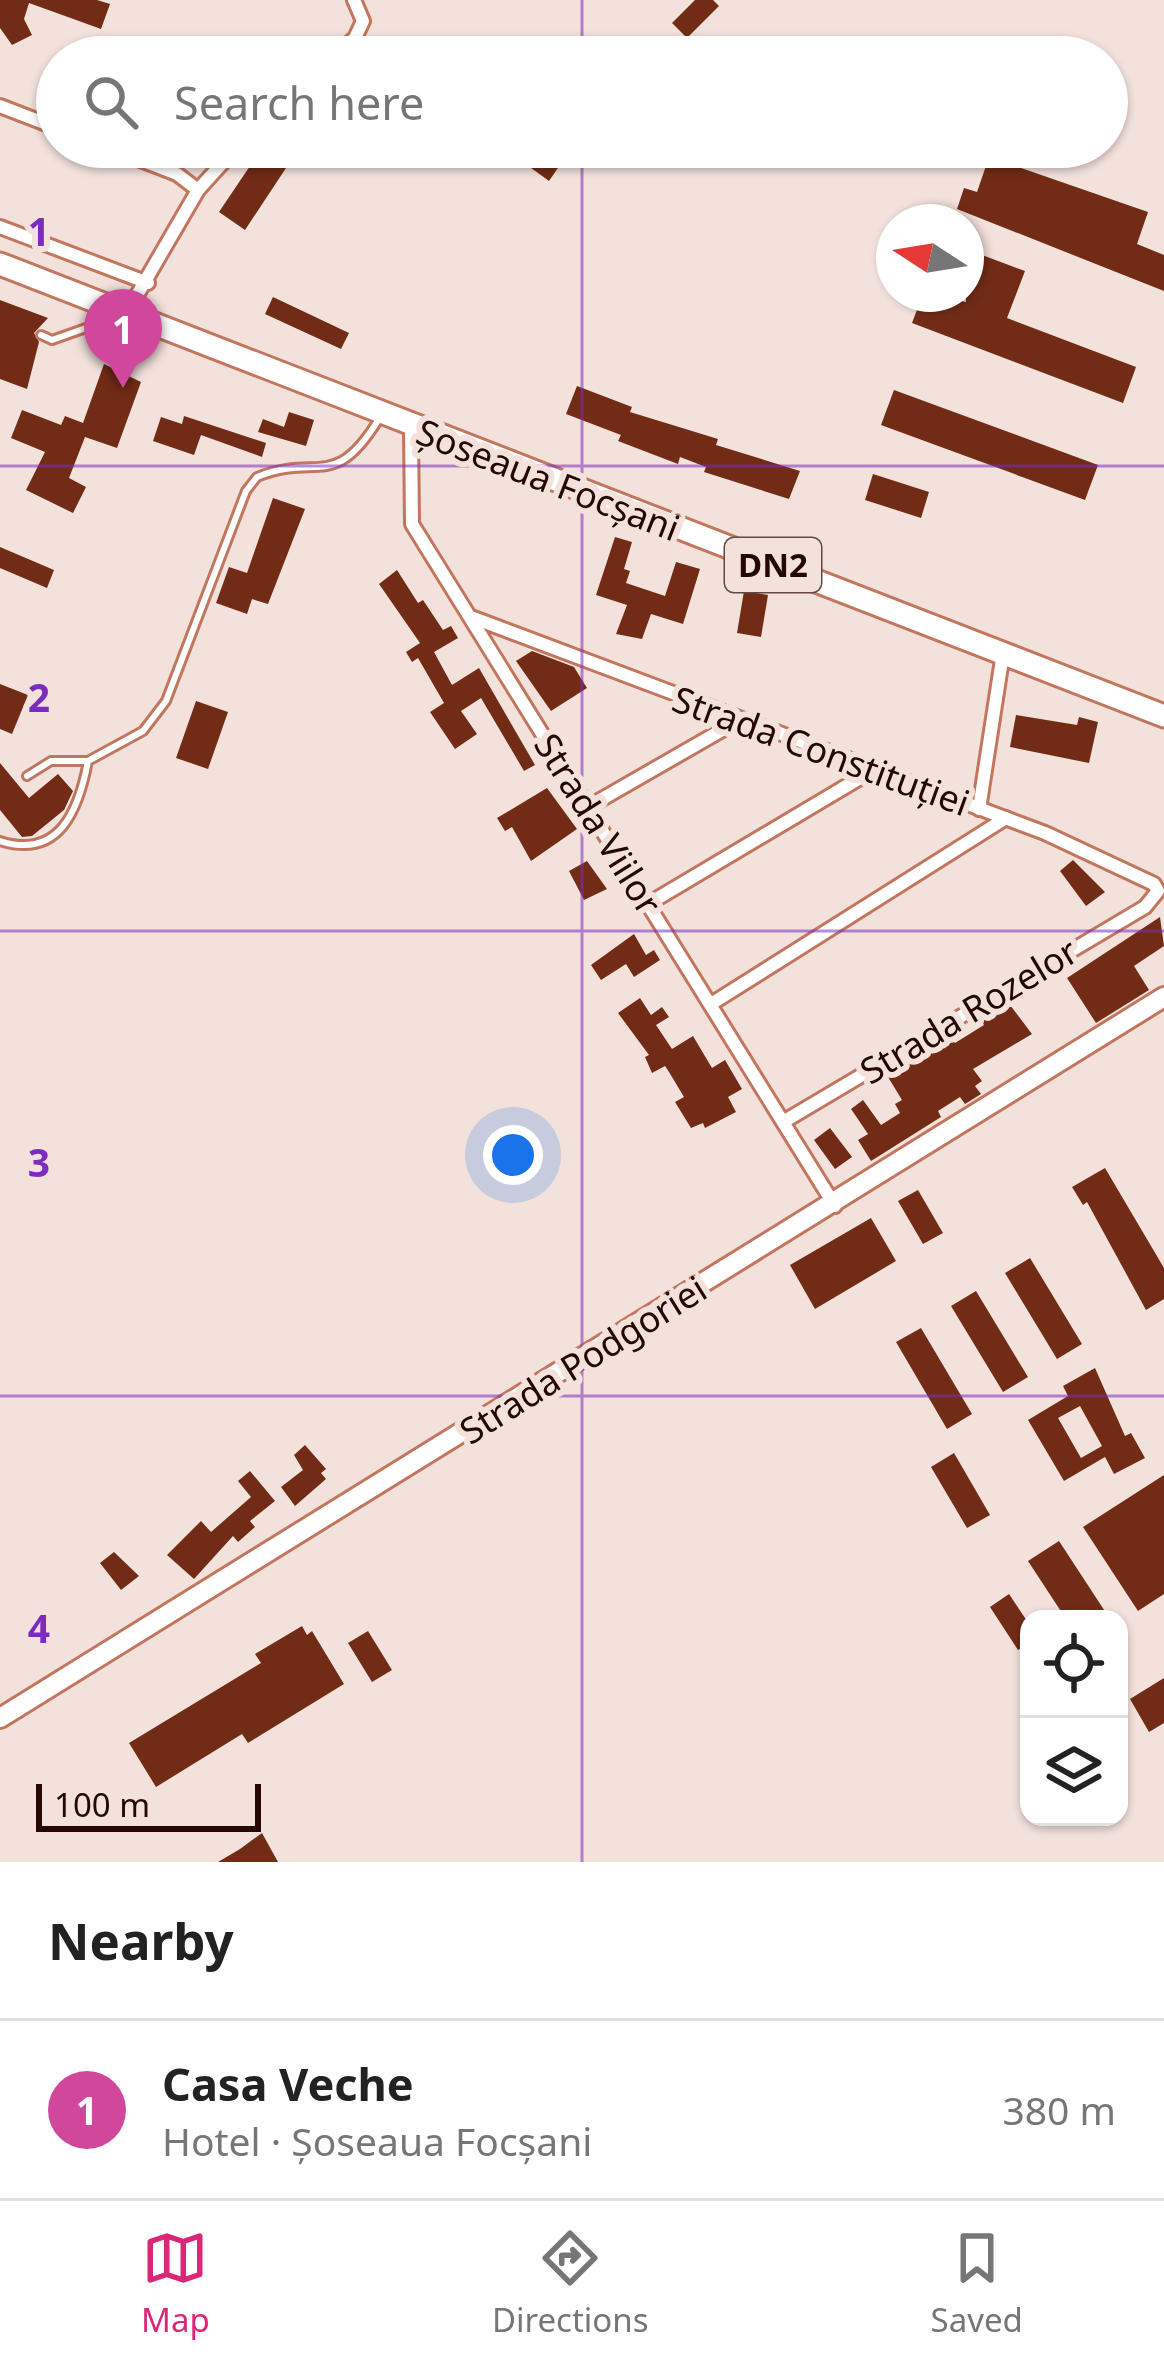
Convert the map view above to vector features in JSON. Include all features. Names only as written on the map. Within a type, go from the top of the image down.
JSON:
[{"type":"main road","name":"Șoseaua Focșani","points":[[0,264],[381,416],[1164,716]]},
{"type":"street","points":[[354,0],[363,21],[356,36]]},
{"type":"street","points":[[0,106],[36,120]]},
{"type":"street","points":[[161,168],[198,190]]},
{"type":"street","points":[[127,314],[198,190],[218,168]]},
{"type":"street","points":[[0,227],[148,283]]},
{"type":"street","name":"Strada Viilor","points":[[412,428],[410,518],[835,1206]]},
{"type":"street","name":"Strada Constituției","points":[[470,617],[736,722],[1006,818],[1145,878],[1157,891],[1154,899]]},
{"type":"street","points":[[979,809],[1003,653]]},
{"type":"street","points":[[588,807],[736,722]]},
{"type":"street","points":[[647,904],[870,772]]},
{"type":"street","points":[[711,1004],[1006,818]]},
{"type":"street","name":"Strada Rozelor","points":[[783,1122],[1154,899]]},
{"type":"street","name":"Strada Podgoriei","points":[[5,1710],[835,1206],[1164,997]]},
{"type":"lane","points":[[41,335],[52,340],[127,314]]},
{"type":"lane","points":[[27,776],[51,760],[88,760],[143,731],[166,701],[246,491],[257,477],[340,464],[355,455],[381,416]]},
{"type":"lane","points":[[0,841],[31,848],[71,817],[79,807],[88,760]]},
{"type":"building","points":[[0,0],[110,4],[101,29],[29,3],[24,19],[32,35],[12,45],[0,28]]},
{"type":"building","points":[[695,0],[713,0],[719,6],[689,36],[672,23]]},
{"type":"building","points":[[249,168],[286,168],[245,230],[219,212]]},
{"type":"building","points":[[531,168],[558,168],[549,181]]},
{"type":"building","points":[[985,168],[1021,168],[1148,212],[1137,244],[1164,255],[1164,291],[984,220],[984,204],[959,204],[964,188],[977,192]]},
{"type":"building","points":[[984,256],[1025,271],[1007,318],[1136,367],[1123,403],[912,323],[916,312],[984,312]]},
{"type":"building","points":[[273,297],[349,333],[341,349],[265,314]]},
{"type":"building","points":[[0,300],[48,318],[34,333],[39,342],[27,389],[0,379]]},
{"type":"building","points":[[104,364],[141,382],[117,448],[85,437],[69,478],[86,487],[73,513],[26,490],[45,452],[11,438],[22,410],[61,425],[65,416],[83,423]]},
{"type":"building","points":[[577,386],[632,407],[630,412],[718,439],[716,445],[800,471],[789,499],[704,472],[706,467],[680,457],[678,464],[566,414]]},
{"type":"building","points":[[894,390],[1098,465],[1085,500],[881,425]]},
{"type":"building","points":[[289,412],[314,420],[306,446],[258,432],[263,419],[284,427]]},
{"type":"building","points":[[184,416],[266,443],[262,457],[201,435],[194,455],[153,441],[161,417],[182,424]]},
{"type":"building","points":[[873,474],[929,492],[921,518],[865,500]]},
{"type":"building","points":[[273,498],[305,509],[268,604],[252,599],[247,614],[216,603],[229,567],[247,573]]},
{"type":"building","points":[[615,537],[632,542],[624,569],[630,571],[626,583],[665,596],[676,562],[700,569],[683,624],[651,614],[642,639],[616,634],[627,605],[596,595]]},
{"type":"building","points":[[0,547],[54,570],[47,588],[0,568]]},
{"type":"building","points":[[397,570],[418,603],[423,600],[443,630],[451,626],[458,638],[434,652],[452,685],[479,668],[535,765],[524,771],[481,698],[461,711],[477,734],[455,749],[430,712],[444,703],[418,658],[412,662],[406,652],[420,643],[379,584]]},
{"type":"building","points":[[744,591],[768,595],[761,637],[737,633]]},
{"type":"building","points":[[532,651],[574,667],[587,688],[551,711],[516,661]]},
{"type":"building","points":[[0,684],[28,695],[12,734],[0,729]]},
{"type":"building","points":[[196,701],[228,712],[208,769],[176,758]]},
{"type":"building","points":[[1016,715],[1077,725],[1079,717],[1098,722],[1089,763],[1010,747]]},
{"type":"building","points":[[0,763],[29,798],[58,774],[73,791],[64,810],[32,836],[22,837],[0,810]]},
{"type":"building","points":[[547,788],[577,829],[531,861],[512,827],[505,831],[497,818]]},
{"type":"building","points":[[1073,860],[1105,892],[1086,906],[1060,871]]},
{"type":"building","points":[[587,861],[607,889],[584,900],[569,871]]},
{"type":"building","points":[[1160,917],[1164,946],[1134,966],[1149,990],[1096,1023],[1067,978]]},
{"type":"building","points":[[634,934],[646,955],[654,950],[660,960],[634,977],[626,964],[601,980],[591,965]]},
{"type":"building","points":[[640,998],[651,1015],[662,1007],[669,1017],[656,1025],[672,1049],[693,1036],[712,1068],[725,1060],[742,1089],[728,1097],[736,1112],[705,1128],[703,1123],[691,1128],[675,1102],[684,1097],[669,1072],[665,1066],[652,1073],[645,1057],[649,1055],[618,1013]]},
{"type":"building","points":[[1007,1001],[1032,1034],[973,1069],[982,1081],[975,1086],[981,1094],[965,1104],[960,1097],[938,1111],[941,1117],[871,1161],[858,1140],[868,1134],[851,1109],[863,1100],[881,1125],[900,1113],[895,1104],[902,1100],[888,1077],[950,1036],[955,1043],[984,1025],[979,1018]]},
{"type":"building","points":[[830,1128],[852,1157],[835,1169],[814,1140]]},
{"type":"building","points":[[1105,1168],[1164,1268],[1164,1299],[1146,1310],[1087,1202],[1083,1205],[1072,1187]]},
{"type":"building","points":[[918,1190],[943,1233],[923,1244],[898,1201]]},
{"type":"building","points":[[871,1218],[896,1261],[815,1309],[790,1265]]},
{"type":"building","points":[[1030,1258],[1082,1344],[1057,1359],[1005,1273]]},
{"type":"building","points":[[976,1291],[1028,1377],[1003,1392],[951,1306]]},
{"type":"building","points":[[921,1328],[972,1414],[947,1429],[896,1342]]},
{"type":"building","points":[[1095,1368],[1125,1436],[1131,1433],[1145,1458],[1114,1474],[1105,1457],[1064,1481],[1028,1420],[1068,1396],[1063,1386]],"holes":[[[1080,1406],[1102,1446],[1081,1458],[1058,1418]]]},
{"type":"building","points":[[305,1445],[326,1469],[321,1473],[326,1479],[295,1506],[281,1487],[303,1470],[294,1455]]},
{"type":"building","points":[[954,1453],[990,1515],[967,1528],[931,1467]]},
{"type":"building","points":[[250,1471],[275,1501],[250,1521],[255,1527],[238,1542],[233,1536],[194,1579],[167,1555],[201,1521],[211,1532],[251,1497],[238,1481]]},
{"type":"building","points":[[1164,1475],[1164,1594],[1138,1611],[1083,1527]]},
{"type":"building","points":[[1059,1541],[1104,1610],[1060,1610],[1028,1561]]},
{"type":"building","points":[[114,1552],[139,1576],[121,1590],[100,1563]]},
{"type":"building","points":[[1009,1594],[1020,1610],[1020,1649],[1018,1650],[990,1607]]},
{"type":"building","points":[[302,1626],[307,1635],[312,1631],[344,1684],[248,1743],[242,1734],[156,1787],[129,1743],[261,1663],[255,1654]]},
{"type":"building","points":[[368,1631],[392,1670],[372,1682],[348,1643]]},
{"type":"building","points":[[1164,1678],[1164,1723],[1149,1732],[1130,1699]]},
{"type":"building","points":[[262,1833],[278,1862],[218,1862],[240,1849]]},
{"type":"place","name":"Casa Veche","points":[[123,388]]}]
